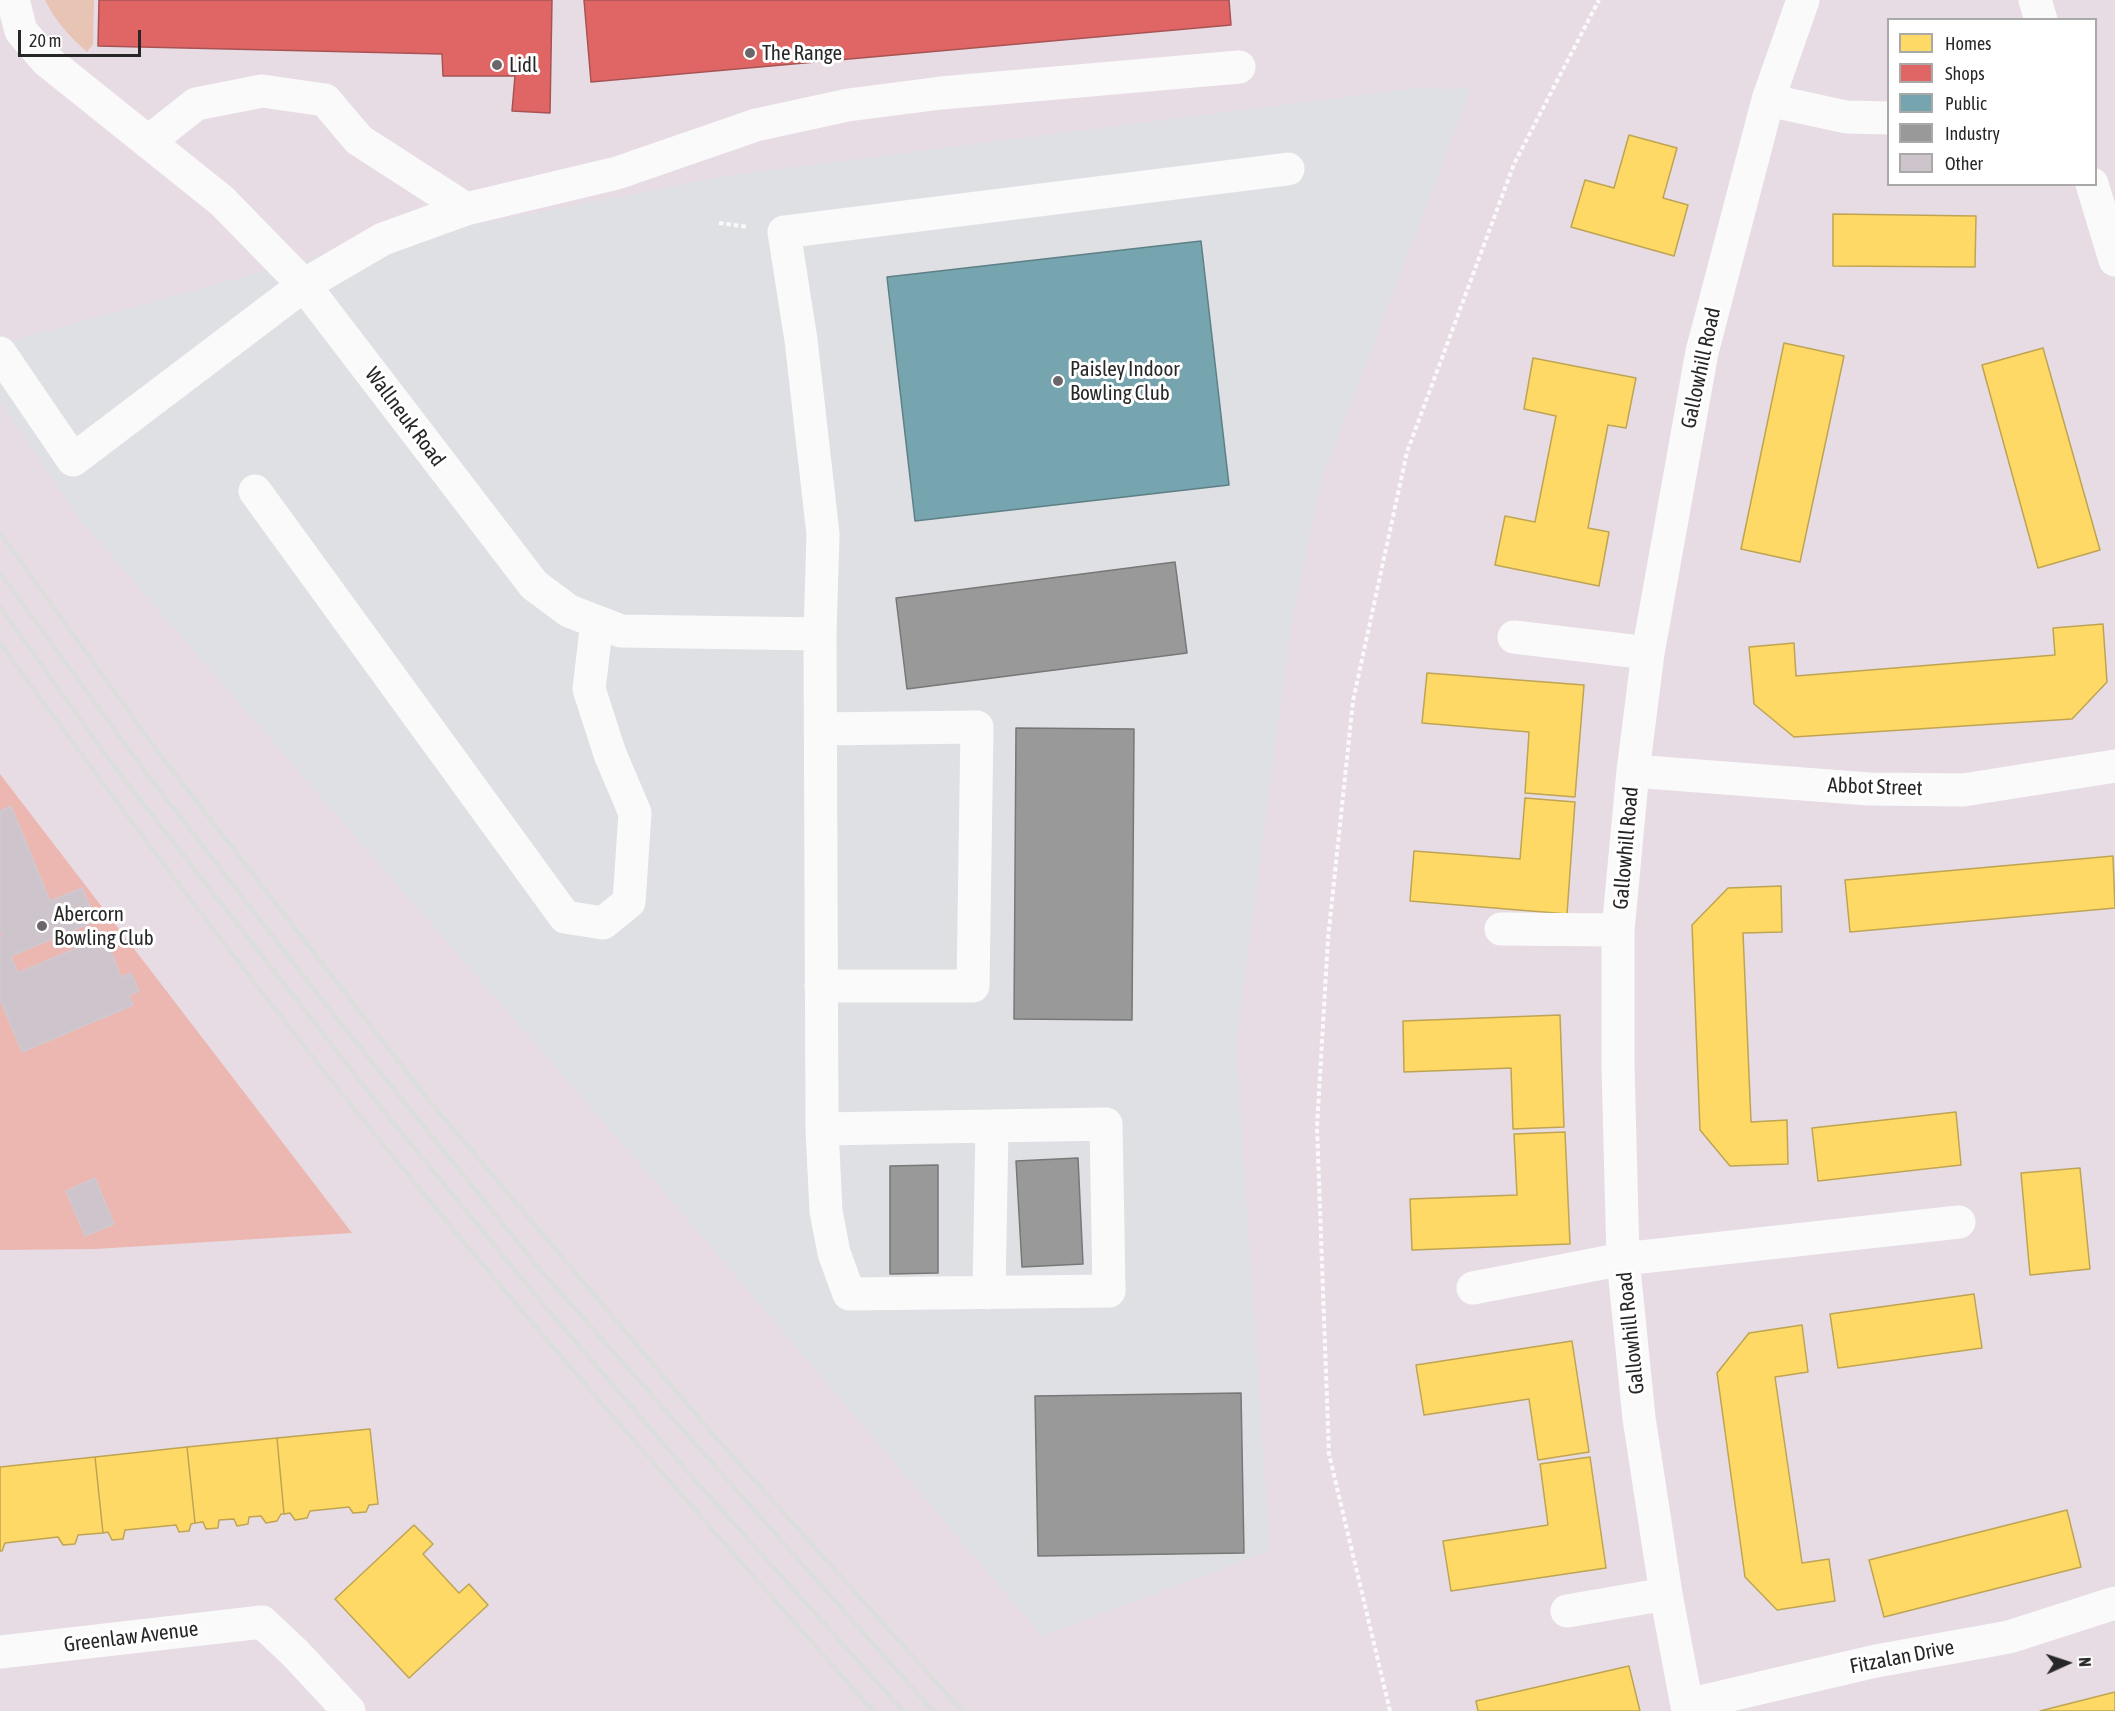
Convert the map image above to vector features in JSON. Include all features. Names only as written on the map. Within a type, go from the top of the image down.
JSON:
[{"type":"street","name":"Wallneuk Road","points":[[13,0],[21,31],[46,60]]},
{"type":"street","name":"Gallowhill Road","points":[[1687,1708],[1666,1594],[1639,1418],[1623,1259],[1618,1065],[1618,930],[1648,653],[1702,352],[1768,100],[1803,0]]},
{"type":"street","points":[[2035,0],[2040,18]]},
{"type":"street","name":"Wallneuk Road","points":[[0,26],[222,201],[304,285],[534,585],[569,611],[621,632],[820,634]]},
{"type":"street","points":[[0,353],[73,460],[304,285],[383,239],[466,209],[617,173],[756,125],[848,105],[941,93],[1239,67]]},
{"type":"street","points":[[148,142],[196,104],[262,91],[325,100],[359,140],[466,209]]},
{"type":"street","points":[[1768,100],[1846,117],[1887,118]]},
{"type":"street","points":[[822,1129],[1106,1124],[1110,1291],[849,1294],[834,1253],[826,1211],[822,1129],[820,634],[823,534],[801,340],[784,232],[1288,169]]},
{"type":"street","points":[[2093,186],[2115,260]]},
{"type":"street","points":[[255,491],[566,917],[603,923],[629,902],[635,813],[610,754],[589,689],[597,622]]},
{"type":"street","points":[[1514,636],[1648,653]]},
{"type":"street","points":[[821,729],[977,727],[973,986],[821,986]]},
{"type":"street","name":"Abbot Street","points":[[1634,771],[1869,789],[1963,790],[2115,766]]},
{"type":"street","points":[[1501,929],[1618,930]]},
{"type":"street","points":[[989,1293],[992,1126]]},
{"type":"street","points":[[1473,1288],[1623,1259],[1959,1222]]},
{"type":"street","points":[[1567,1611],[1666,1594]]},
{"type":"street","name":"Fitzalan Drive","points":[[1687,1708],[1876,1661],[2009,1637],[2115,1603]]},
{"type":"street","name":"Greenlaw Avenue","points":[[0,1652],[262,1622],[295,1653],[349,1711]]},
{"type":"path","points":[[1390,1711],[1329,1454],[1319,1185],[1317,1126],[1328,939],[1353,701],[1407,452],[1514,164],[1599,0]]},
{"type":"shaded area","points":[[45,0],[94,0],[93,44],[87,52],[63,28]]},
{"type":"shaded area","points":[[1416,88],[1471,89],[1322,479],[1291,626],[1236,1044],[1270,1551],[1042,1636],[659,1186],[82,522],[0,402],[0,344],[329,253],[731,175]]},
{"type":"shaded area","points":[[0,774],[352,1233],[95,1249],[0,1250]]},
{"type":"building: Homes","points":[[1629,135],[1677,148],[1663,198],[1688,205],[1674,256],[1571,227],[1585,180],[1614,188]]},
{"type":"building: Homes","points":[[1833,214],[1976,216],[1975,267],[1833,266]]},
{"type":"building: Homes","points":[[1784,343],[1844,356],[1800,562],[1741,549]]},
{"type":"building: Homes","points":[[2043,348],[2100,550],[2038,568],[1982,365]]},
{"type":"building: Homes","points":[[1533,358],[1636,378],[1626,428],[1608,425],[1588,528],[1609,532],[1599,586],[1495,565],[1505,516],[1535,522],[1556,416],[1524,409]]},
{"type":"building: Homes","points":[[2103,624],[2107,682],[2072,719],[1794,737],[1754,704],[1749,647],[1794,643],[1796,676],[2055,655],[2053,628]]},
{"type":"building: Homes","points":[[1427,673],[1584,685],[1575,797],[1525,793],[1529,732],[1422,723]]},
{"type":"building: Homes","points":[[1525,798],[1575,802],[1567,914],[1410,901],[1414,851],[1520,859]]},
{"type":"building: Homes","points":[[2113,856],[2115,908],[1850,932],[1845,880]]},
{"type":"building: Homes","points":[[1781,886],[1782,932],[1743,933],[1751,1122],[1787,1120],[1788,1164],[1730,1166],[1700,1130],[1692,925],[1728,888]]},
{"type":"building: Homes","points":[[1560,1015],[1564,1127],[1513,1129],[1511,1068],[1404,1072],[1403,1021]]},
{"type":"building: Homes","points":[[1956,1112],[1961,1165],[1818,1181],[1812,1128]]},
{"type":"building: Homes","points":[[1565,1132],[1570,1244],[1412,1250],[1410,1199],[1517,1195],[1514,1134]]},
{"type":"building: Homes","points":[[2080,1168],[2090,1269],[2030,1275],[2021,1173]]},
{"type":"building: Homes","points":[[1974,1294],[1982,1348],[1838,1368],[1830,1314]]},
{"type":"building: Homes","points":[[1802,1325],[1808,1372],[1775,1377],[1802,1563],[1829,1559],[1835,1601],[1777,1610],[1745,1577],[1717,1373],[1749,1333]]},
{"type":"building: Homes","points":[[1572,1341],[1589,1452],[1538,1460],[1529,1399],[1424,1415],[1416,1365]]},
{"type":"building: Homes","points":[[370,1429],[378,1504],[369,1505],[366,1512],[353,1513],[349,1507],[310,1511],[307,1518],[295,1520],[290,1513],[284,1514],[277,1438]]},
{"type":"building: Homes","points":[[277,1438],[284,1514],[281,1514],[277,1521],[266,1523],[261,1516],[249,1517],[248,1524],[237,1526],[234,1519],[219,1520],[218,1528],[206,1529],[203,1522],[195,1523],[187,1447]]},
{"type":"building: Homes","points":[[187,1447],[195,1523],[191,1524],[189,1531],[179,1532],[176,1525],[125,1530],[123,1539],[112,1540],[108,1532],[103,1533],[95,1457]]},
{"type":"building: Homes","points":[[95,1457],[103,1533],[78,1535],[75,1544],[63,1545],[58,1537],[5,1543],[0,1551],[0,1467]]},
{"type":"building: Homes","points":[[1590,1457],[1606,1568],[1451,1591],[1443,1541],[1548,1525],[1540,1464]]},
{"type":"building: Homes","points":[[2067,1510],[2081,1567],[1884,1617],[1869,1560]]},
{"type":"building: Homes","points":[[414,1525],[433,1544],[423,1554],[459,1593],[469,1584],[488,1605],[409,1678],[335,1599]]},
{"type":"building: Homes","points":[[1629,1666],[1640,1711],[1478,1711],[1476,1701]]},
{"type":"building: Homes","points":[[2115,1692],[2115,1711],[2040,1711]]},
{"type":"building: Shops","name":"Lidl","points":[[99,0],[552,0],[550,113],[512,111],[515,76],[443,76],[442,54],[98,46]]},
{"type":"building: Shops","name":"The Range","points":[[584,0],[1229,0],[1231,25],[591,82]]},
{"type":"building: Public","name":"Paisley Indoor Bowling Club","points":[[1201,241],[1229,485],[915,521],[887,277]]},
{"type":"building: Industry","points":[[1175,562],[1187,653],[907,689],[896,598]]},
{"type":"building: Industry","points":[[1016,728],[1134,729],[1132,1020],[1014,1019]]},
{"type":"building: Industry","points":[[1078,1158],[1083,1264],[1022,1267],[1016,1161]]},
{"type":"building: Industry","points":[[938,1165],[938,1273],[890,1274],[890,1166]]},
{"type":"building: Industry","points":[[1241,1393],[1244,1553],[1038,1556],[1035,1396]]},
{"type":"building: Other","name":"Abercorn Bowling Club","points":[[11,806],[50,901],[82,888],[96,921],[11,956],[18,973],[105,936],[121,977],[131,973],[139,991],[129,995],[133,1005],[22,1052],[0,999],[0,938],[3,937],[0,930],[0,811]]},
{"type":"building: Other","points":[[95,1178],[114,1224],[85,1236],[66,1191]]},
{"type":"railway","points":[[0,533],[155,748],[426,1097],[710,1431],[962,1711]]},
{"type":"railway","points":[[0,573],[147,774],[333,1014],[537,1266],[933,1711]]},
{"type":"railway","points":[[0,607],[113,765],[378,1104],[537,1297],[692,1477],[903,1711]]},
{"type":"railway","points":[[0,643],[202,915],[360,1116],[583,1382],[873,1711]]},
{"type":"place","name":"The Range","points":[[750,53]]},
{"type":"place","name":"Lidl","points":[[497,65]]},
{"type":"place","name":"Paisley Indoor Bowling Club","points":[[1058,381]]},
{"type":"place","name":"Abercorn Bowling Club","points":[[42,926]]}]
